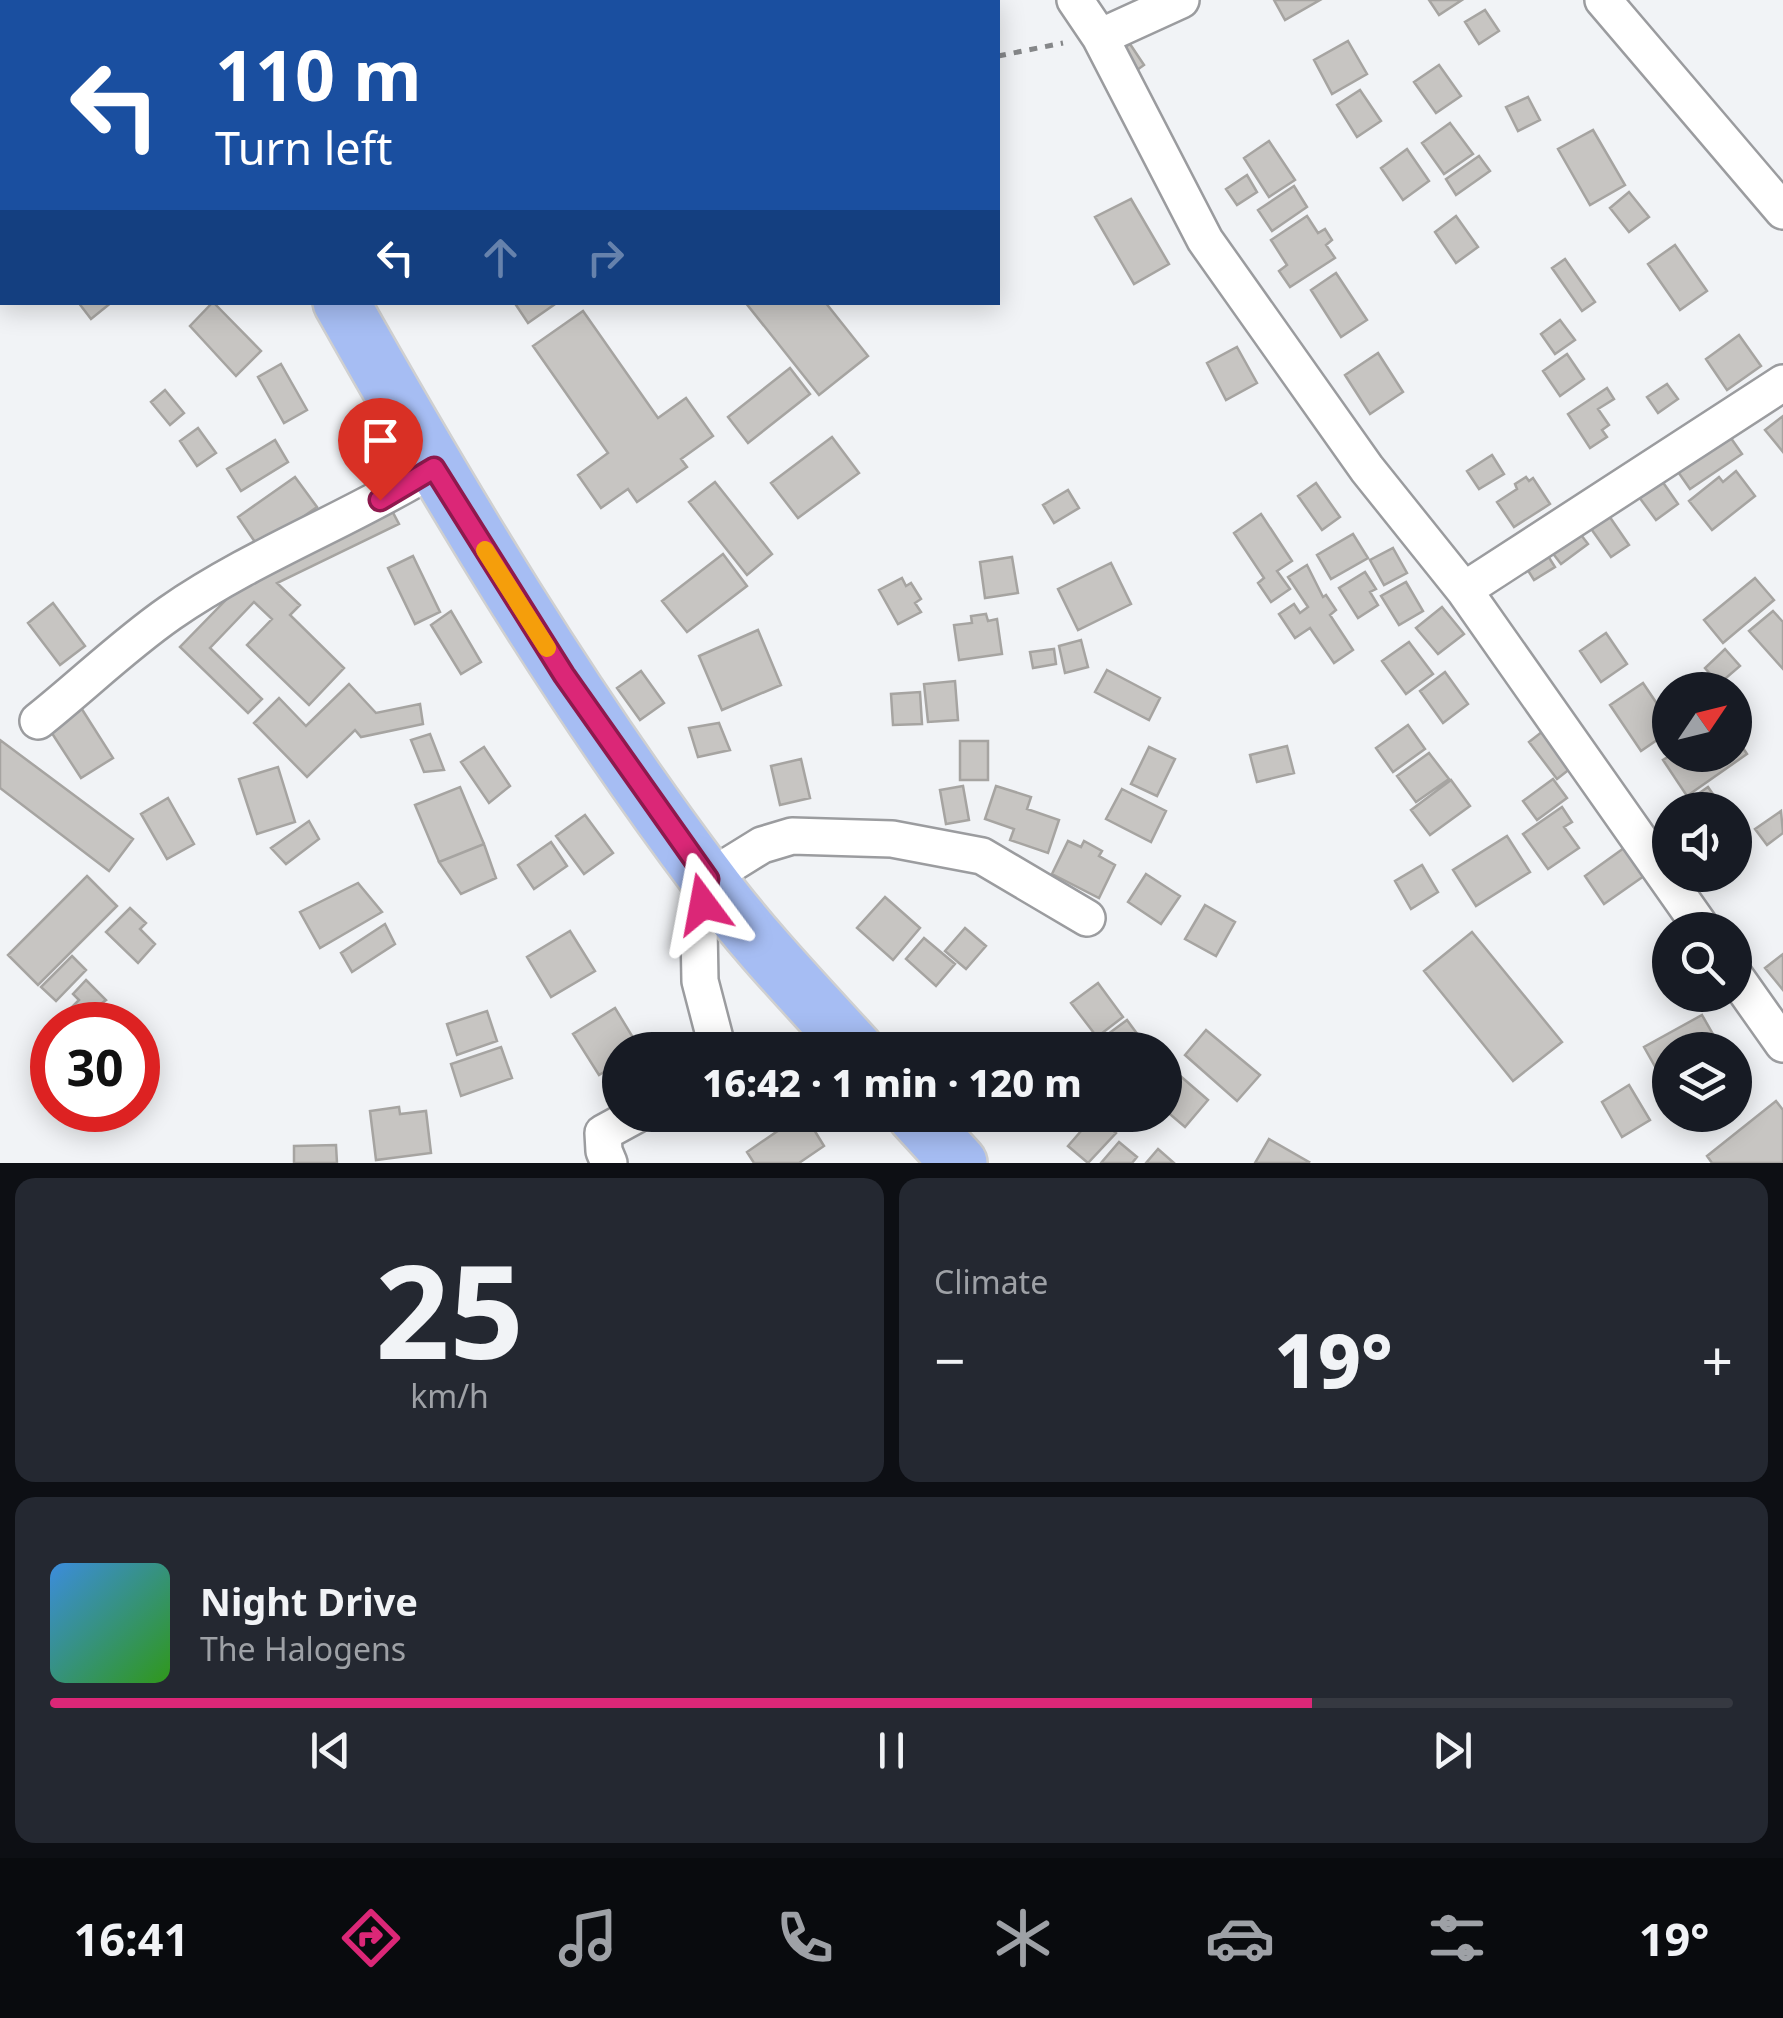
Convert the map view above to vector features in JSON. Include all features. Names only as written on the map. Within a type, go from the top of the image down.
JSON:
[{"type":"highway","points":[[343,305],[434,468],[564,675],[708,879],[840,1032]]},
{"type":"highway","points":[[930,1132],[958,1163]]},
{"type":"street","points":[[1076,0],[1100,36],[1205,240],[1368,469],[1464,590],[1690,912]]},
{"type":"street","points":[[1100,36],[1181,0]]},
{"type":"street","points":[[1604,0],[1783,211]]},
{"type":"street","points":[[1464,590],[1783,383]]},
{"type":"street","points":[[38,721],[171,612],[434,468]]},
{"type":"street","points":[[713,1032],[700,981],[699,928],[708,879],[762,845],[792,836],[892,839],[982,856],[1088,918]]},
{"type":"street","points":[[1752,1000],[1783,1044]]},
{"type":"street","points":[[604,1132],[609,1163]]},
{"type":"path","points":[[1000,56],[1100,36]]},
{"type":"building","points":[[1274,0],[1320,0],[1285,20]]},
{"type":"building","points":[[1429,0],[1462,0],[1439,15]]},
{"type":"building","points":[[1485,10],[1499,31],[1479,44],[1465,22]]},
{"type":"building","points":[[1348,41],[1367,74],[1332,94],[1314,60]]},
{"type":"building","points":[[1130,44],[1144,65],[1130,75],[1116,53]]},
{"type":"building","points":[[1439,65],[1461,96],[1436,113],[1414,82]]},
{"type":"building","points":[[1360,90],[1381,121],[1357,137],[1337,105]]},
{"type":"building","points":[[1528,97],[1540,120],[1518,131],[1506,107]]},
{"type":"building","points":[[1450,123],[1473,154],[1444,174],[1422,143]]},
{"type":"building","points":[[1593,130],[1625,185],[1590,205],[1558,149]]},
{"type":"building","points":[[1269,141],[1295,180],[1269,197],[1244,158]]},
{"type":"building","points":[[1407,149],[1429,181],[1403,200],[1381,168]]},
{"type":"building","points":[[1479,156],[1490,171],[1456,195],[1446,179]]},
{"type":"building","points":[[1247,175],[1257,192],[1237,205],[1226,189]]},
{"type":"building","points":[[1294,186],[1307,207],[1272,231],[1258,210]]},
{"type":"building","points":[[1629,192],[1649,217],[1629,232],[1610,208]]},
{"type":"building","points":[[1131,199],[1169,264],[1134,284],[1095,217]]},
{"type":"building","points":[[1307,216],[1318,233],[1325,229],[1332,240],[1326,245],[1335,258],[1290,287],[1279,271],[1287,265],[1271,240]]},
{"type":"building","points":[[1456,216],[1478,247],[1456,263],[1435,232]]},
{"type":"building","points":[[1675,245],[1707,291],[1680,310],[1648,264]]},
{"type":"building","points":[[1565,259],[1595,302],[1582,311],[1552,268]]},
{"type":"building","points":[[1336,273],[1367,320],[1341,337],[1311,290]]},
{"type":"building","points":[[80,305],[108,305],[91,319]]},
{"type":"building","points":[[210,305],[216,305],[261,351],[236,376],[190,326]]},
{"type":"building","points":[[516,305],[554,305],[528,323]]},
{"type":"building","points":[[747,305],[827,305],[868,356],[819,395]]},
{"type":"building","points":[[583,311],[658,418],[686,398],[713,436],[681,459],[687,467],[637,502],[628,489],[601,508],[578,475],[608,453],[533,346]]},
{"type":"building","points":[[1560,320],[1575,340],[1555,354],[1541,334]]},
{"type":"building","points":[[1739,335],[1761,366],[1727,390],[1706,359]]},
{"type":"building","points":[[1237,347],[1257,383],[1226,400],[1207,363]]},
{"type":"building","points":[[1378,353],[1403,392],[1370,414],[1345,375]]},
{"type":"building","points":[[1567,354],[1584,379],[1560,396],[1543,371]]},
{"type":"building","points":[[281,364],[307,410],[284,423],[258,377]]},
{"type":"building","points":[[790,368],[810,394],[748,443],[728,417]]},
{"type":"building","points":[[1667,384],[1678,399],[1658,413],[1647,397]]},
{"type":"building","points":[[1607,388],[1614,399],[1598,409],[1609,425],[1602,430],[1607,437],[1590,448],[1568,414]]},
{"type":"building","points":[[165,390],[184,413],[170,425],[151,402]]},
{"type":"building","points":[[1783,416],[1783,452],[1765,430]]},
{"type":"building","points":[[198,428],[216,453],[197,466],[180,441]]},
{"type":"building","points":[[1726,431],[1742,454],[1690,489],[1674,466]]},
{"type":"building","points":[[832,437],[859,473],[798,518],[771,483]]},
{"type":"building","points":[[275,440],[288,462],[241,491],[227,469]]},
{"type":"building","points":[[1492,455],[1504,474],[1479,489],[1467,471]]},
{"type":"building","points":[[1736,471],[1755,496],[1712,530],[1689,501],[1719,477],[1723,482]]},
{"type":"building","points":[[295,477],[317,507],[259,548],[238,517]]},
{"type":"building","points":[[1526,477],[1529,481],[1533,478],[1550,504],[1514,527],[1497,502],[1517,489],[1515,484]]},
{"type":"building","points":[[1662,481],[1678,504],[1656,520],[1639,497]]},
{"type":"building","points":[[715,482],[772,554],[747,575],[689,502]]},
{"type":"building","points":[[1316,483],[1340,517],[1322,530],[1298,496]]},
{"type":"building","points":[[1068,490],[1079,508],[1054,523],[1043,505]]},
{"type":"building","points":[[389,505],[399,524],[277,583],[300,605],[290,615],[344,668],[309,705],[247,645],[272,619],[254,602],[210,648],[262,699],[248,713],[180,647],[257,568]]},
{"type":"building","points":[[1605,510],[1629,545],[1611,557],[1587,523]]},
{"type":"building","points":[[1261,514],[1292,561],[1277,571],[1290,589],[1271,602],[1258,583],[1264,578],[1234,533]]},
{"type":"building","points":[[1575,527],[1588,544],[1561,564],[1548,547]]},
{"type":"building","points":[[1353,534],[1368,558],[1331,579],[1317,555]]},
{"type":"building","points":[[1393,548],[1407,573],[1384,585],[1370,560]]},
{"type":"building","points":[[1543,548],[1555,567],[1534,580],[1522,561]]},
{"type":"building","points":[[723,554],[747,586],[687,632],[662,601]]},
{"type":"building","points":[[413,556],[440,612],[415,624],[388,568]]},
{"type":"building","points":[[1012,557],[1018,593],[985,598],[980,562]]},
{"type":"building","points":[[1111,563],[1131,604],[1078,630],[1058,589]]},
{"type":"building","points":[[1307,565],[1323,597],[1326,595],[1336,610],[1330,615],[1353,650],[1334,663],[1310,628],[1295,638],[1279,614],[1294,604],[1300,613],[1308,607],[1288,577]]},
{"type":"building","points":[[1365,572],[1376,589],[1370,592],[1378,605],[1358,618],[1339,588]]},
{"type":"building","points":[[902,578],[906,586],[911,583],[921,599],[915,603],[921,612],[898,624],[879,590]]},
{"type":"building","points":[[1755,578],[1774,600],[1723,643],[1704,620]]},
{"type":"building","points":[[1406,582],[1423,611],[1399,625],[1381,596]]},
{"type":"building","points":[[53,603],[85,646],[60,665],[28,623]]},
{"type":"building","points":[[1442,607],[1464,634],[1438,654],[1416,628]]},
{"type":"building","points":[[451,611],[481,662],[461,674],[431,625]]},
{"type":"building","points":[[1773,611],[1783,622],[1783,669],[1749,631]]},
{"type":"building","points":[[986,614],[988,621],[997,619],[1002,654],[959,660],[954,625],[972,623],[971,616]]},
{"type":"building","points":[[758,630],[781,685],[722,710],[699,656]]},
{"type":"building","points":[[1606,633],[1627,664],[1601,682],[1580,651]]},
{"type":"building","points":[[1081,640],[1088,667],[1065,673],[1059,646]]},
{"type":"building","points":[[1409,642],[1433,674],[1406,694],[1382,661]]},
{"type":"building","points":[[1054,649],[1056,664],[1033,668],[1030,652]]},
{"type":"building","points":[[1725,649],[1740,666],[1733,672],[1708,672],[1705,668]]},
{"type":"building","points":[[1107,670],[1160,698],[1149,720],[1095,692]]},
{"type":"building","points":[[641,671],[664,703],[640,720],[617,688]]},
{"type":"building","points":[[1445,672],[1468,704],[1443,723],[1420,691]]},
{"type":"building","points":[[955,681],[958,720],[928,722],[924,684]]},
{"type":"building","points":[[1643,683],[1652,696],[1652,743],[1641,751],[1610,705]]},
{"type":"building","points":[[349,684],[376,713],[420,704],[423,724],[361,737],[355,730],[307,777],[254,723],[279,698],[306,726]]},
{"type":"building","points":[[920,692],[922,724],[893,725],[891,694]]},
{"type":"building","points":[[78,703],[113,758],[81,778],[46,724]]},
{"type":"building","points":[[719,723],[730,750],[698,757],[689,728]]},
{"type":"building","points":[[1408,725],[1425,749],[1393,772],[1376,748]]},
{"type":"building","points":[[1543,731],[1571,768],[1557,779],[1529,742]]},
{"type":"building","points":[[430,734],[444,770],[424,772],[411,740]]},
{"type":"building","points":[[0,740],[133,839],[109,871],[0,788]]},
{"type":"building","points":[[960,741],[988,741],[988,780],[960,780]]},
{"type":"building","points":[[1287,746],[1294,773],[1257,782],[1250,755]]},
{"type":"building","points":[[484,747],[510,786],[489,803],[461,762]]},
{"type":"building","points":[[1149,747],[1175,759],[1157,796],[1131,784]]},
{"type":"building","points":[[1429,753],[1449,779],[1416,802],[1397,776]]},
{"type":"building","points":[[801,759],[810,798],[780,805],[771,766]]},
{"type":"building","points":[[278,767],[295,822],[257,834],[239,779]]},
{"type":"building","points":[[1671,772],[1721,772],[1693,792],[1684,792]]},
{"type":"building","points":[[1553,779],[1567,798],[1537,820],[1523,801]]},
{"type":"building","points":[[1451,780],[1470,806],[1430,835],[1411,810]]},
{"type":"building","points":[[963,786],[969,820],[946,824],[940,790]]},
{"type":"building","points":[[996,786],[1031,797],[1027,809],[1059,820],[1048,853],[1010,840],[1014,829],[985,819]]},
{"type":"building","points":[[460,787],[484,844],[439,862],[415,805]]},
{"type":"building","points":[[1122,789],[1166,811],[1151,842],[1106,819]]},
{"type":"building","points":[[168,798],[194,844],[167,859],[141,814]]},
{"type":"building","points":[[1562,807],[1572,822],[1564,827],[1579,848],[1548,869],[1523,834]]},
{"type":"building","points":[[1781,811],[1783,833],[1767,845],[1755,829]]},
{"type":"building","points":[[585,815],[613,853],[584,874],[556,836]]},
{"type":"building","points":[[309,821],[319,839],[286,864],[271,848]]},
{"type":"building","points":[[1507,836],[1530,872],[1476,906],[1453,870]]},
{"type":"building","points":[[1068,841],[1081,847],[1084,841],[1102,851],[1099,856],[1115,865],[1099,898],[1052,874]]},
{"type":"building","points":[[551,842],[567,866],[534,889],[518,865]]},
{"type":"building","points":[[484,844],[496,878],[461,894],[439,862]]},
{"type":"building","points":[[1624,848],[1644,876],[1604,904],[1585,876]]},
{"type":"building","points":[[1422,865],[1438,892],[1411,909],[1395,881]]},
{"type":"building","points":[[1146,874],[1180,896],[1161,924],[1128,902]]},
{"type":"building","points":[[87,876],[117,906],[38,985],[8,955]]},
{"type":"building","points":[[358,883],[382,912],[320,948],[300,912]]},
{"type":"building","points":[[885,897],[920,928],[893,960],[857,928]]},
{"type":"building","points":[[1205,905],[1235,922],[1216,956],[1185,939]]},
{"type":"building","points":[[130,908],[146,923],[140,929],[155,944],[138,963],[106,932]]},
{"type":"building","points":[[385,924],[395,944],[352,972],[341,953]]},
{"type":"building","points":[[965,928],[986,946],[966,969],[945,951]]},
{"type":"building","points":[[570,931],[595,971],[551,997],[527,957]]},
{"type":"building","points":[[1472,932],[1562,1042],[1513,1081],[1424,971]]},
{"type":"building","points":[[924,938],[955,964],[936,986],[906,959]]},
{"type":"building","points":[[1783,954],[1783,990],[1765,968]]},
{"type":"building","points":[[72,956],[86,970],[56,1001],[41,987]]},
{"type":"building","points":[[86,980],[106,1000],[77,1002],[73,994]]},
{"type":"building","points":[[1098,983],[1123,1017],[1104,1032],[1093,1032],[1071,1003]]},
{"type":"building","points":[[615,1008],[630,1032],[602,1032],[599,1075],[573,1034]]},
{"type":"building","points":[[487,1011],[497,1041],[457,1055],[447,1024]]},
{"type":"building","points":[[1702,1015],[1712,1032],[1671,1032]]},
{"type":"building","points":[[1127,1020],[1136,1032],[1111,1032]]},
{"type":"building","points":[[1206,1030],[1260,1075],[1237,1101],[1185,1055]]},
{"type":"building","points":[[1652,1043],[1652,1061],[1644,1047]]},
{"type":"building","points":[[501,1047],[512,1078],[461,1096],[451,1064]]},
{"type":"building","points":[[1182,1077],[1208,1100],[1185,1127],[1182,1124]]},
{"type":"building","points":[[1629,1085],[1650,1120],[1622,1137],[1602,1102]]},
{"type":"building","points":[[1776,1101],[1783,1110],[1783,1163],[1712,1163],[1707,1156],[1737,1132],[1752,1132],[1752,1120]]},
{"type":"building","points":[[399,1107],[400,1114],[426,1111],[431,1153],[376,1160],[370,1111]]},
{"type":"building","points":[[776,1132],[815,1132],[824,1146],[799,1163],[754,1163],[747,1152]]},
{"type":"building","points":[[1080,1132],[1116,1133],[1088,1163],[1068,1146]]},
{"type":"building","points":[[1269,1139],[1309,1162],[1255,1163]]},
{"type":"building","points":[[1119,1142],[1137,1157],[1132,1163],[1101,1163]]},
{"type":"building","points":[[336,1145],[337,1163],[294,1163],[294,1146]]},
{"type":"building","points":[[1158,1149],[1174,1163],[1146,1163]]},
{"type":"slow traffic","points":[[485,550],[547,648]]},
{"type":"route","points":[[380,500],[434,468],[564,675],[708,879],[703,904]]}]
